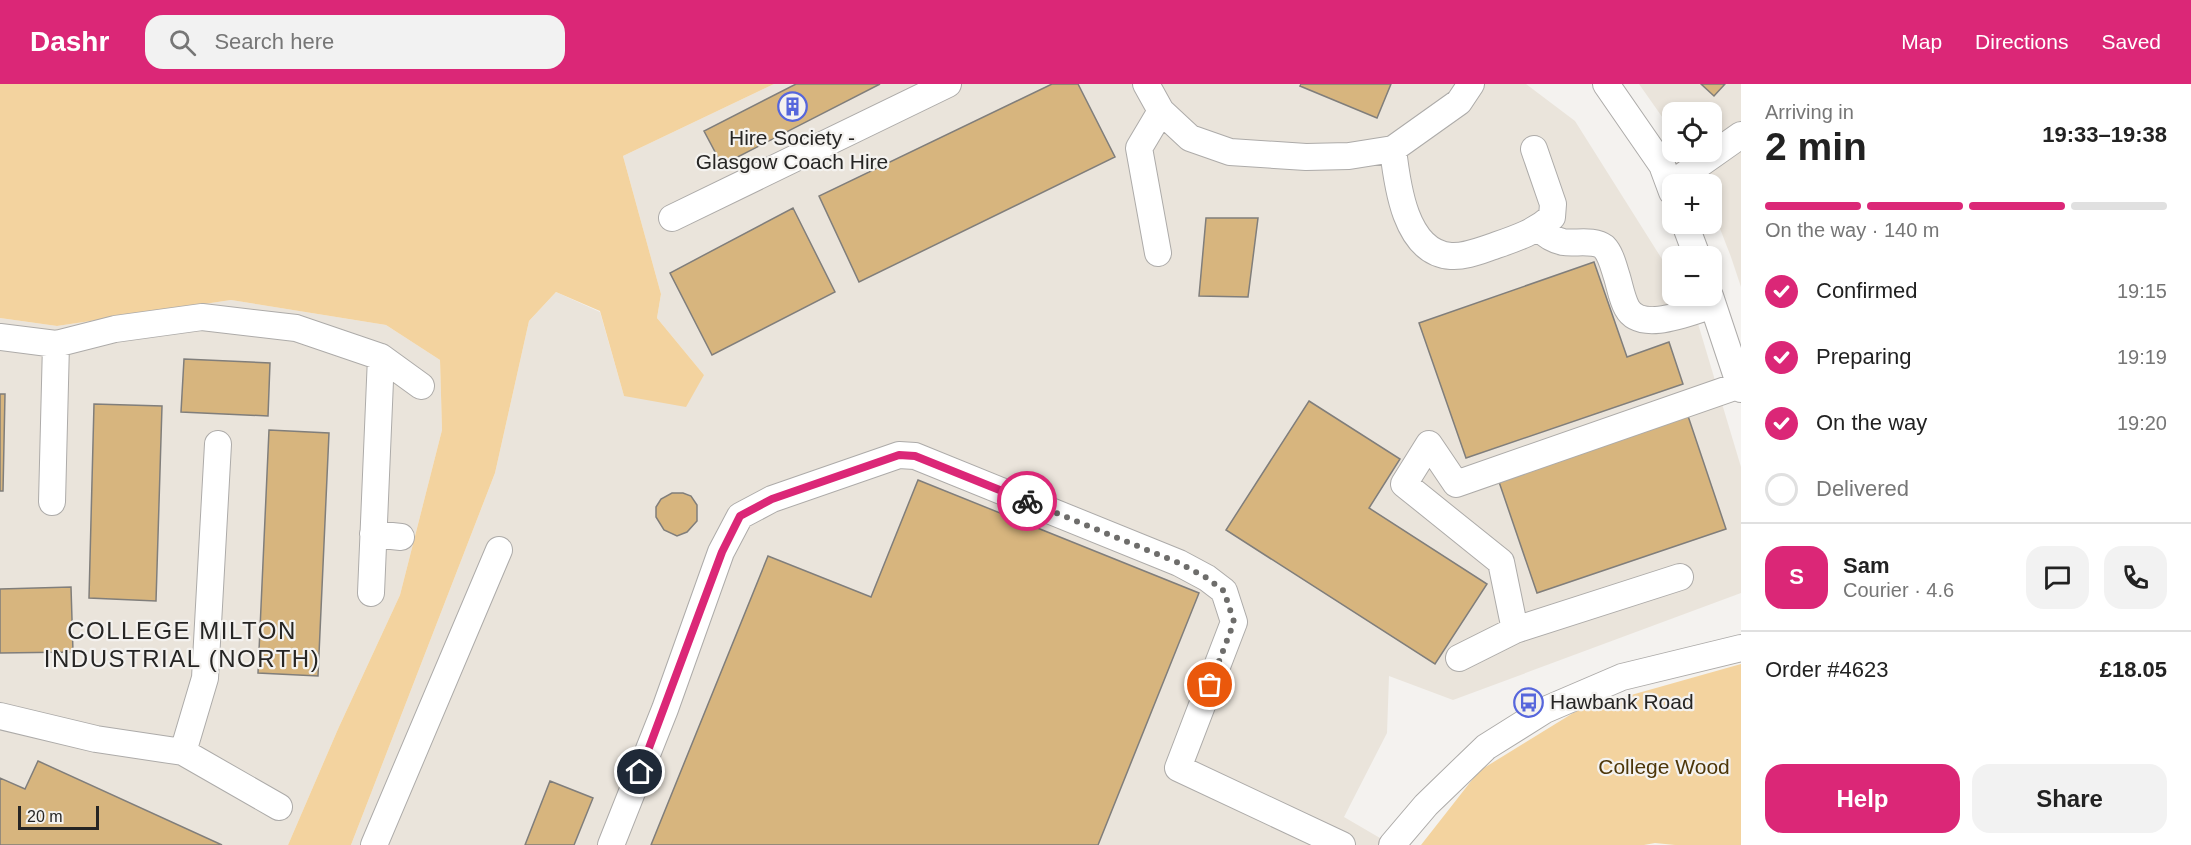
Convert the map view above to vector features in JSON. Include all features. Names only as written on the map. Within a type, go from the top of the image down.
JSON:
[{"type":"street","points":[[672,218],[948,84]]},
{"type":"street","points":[[1146,84],[1161,111],[1190,138],[1230,152],[1306,157],[1338,156],[1393,148],[1459,102],[1471,84]]},
{"type":"street","points":[[1606,84],[1662,165],[1666,174]]},
{"type":"street","points":[[1158,253],[1139,148],[1161,111]]},
{"type":"street","points":[[1689,174],[1741,135]]},
{"type":"street","points":[[1393,148],[1397,185],[1407,217],[1421,242],[1435,253],[1452,257],[1472,253],[1539,229],[1552,217],[1553,204],[1534,149]]},
{"type":"street","points":[[1539,229],[1550,238],[1564,242],[1594,243],[1605,248],[1612,262],[1627,309],[1635,317],[1648,321],[1663,320],[1697,306]]},
{"type":"street","points":[[1515,630],[1502,562],[1404,484],[1429,444],[1456,484],[1740,387],[1714,306]]},
{"type":"street","points":[[0,338],[56,344],[115,329],[202,317],[296,328],[381,357],[421,386]]},
{"type":"street","points":[[52,502],[56,344]]},
{"type":"street","points":[[371,593],[381,357]]},
{"type":"street","points":[[183,752],[205,678],[218,444]]},
{"type":"street","points":[[611,845],[665,709],[722,552],[740,516],[772,499],[899,455],[915,456],[1179,563],[1207,578],[1224,591],[1234,622],[1178,768],[1342,845]]},
{"type":"street","points":[[373,534],[401,537]]},
{"type":"street","points":[[374,845],[499,550]]},
{"type":"street","points":[[1459,658],[1515,630],[1680,577]]},
{"type":"street","points":[[1392,845],[1426,805],[1486,747],[1545,710],[1622,677],[1741,648]]},
{"type":"street","points":[[0,716],[96,739],[183,752],[279,807]]},
{"type":"shaded area","points":[[774,84],[1526,84],[1575,121],[1662,259],[1662,306],[1693,307],[1741,467],[1741,593],[1453,700],[1389,676],[1387,733],[1344,817],[1392,845],[351,845],[495,473],[529,321],[556,292],[600,312],[624,396],[704,375],[657,318],[661,294],[623,156]]},
{"type":"shaded area","points":[[1639,84],[1741,84],[1741,287],[1722,234],[1722,174],[1697,174],[1692,162],[1722,162],[1722,102],[1662,102],[1662,117]]},
{"type":"shaded area","points":[[231,300],[386,325],[440,360],[442,430],[400,595],[288,845],[0,845],[0,318],[57,326]]},
{"type":"green space","points":[[0,84],[774,84],[623,156],[661,294],[657,318],[704,375],[686,407],[624,396],[600,311],[556,292],[529,321],[495,473],[351,845],[288,845],[400,595],[442,430],[440,360],[386,325],[231,300],[57,326],[0,318]]},
{"type":"green space","name":"College Wood","points":[[1741,664],[1741,845],[1655,843],[1644,845],[1421,845],[1479,771],[1578,710]]},
{"type":"building","name":"Hire Society - Glasgow Coach Hire","points":[[796,84],[880,84],[722,165],[704,131]]},
{"type":"building","points":[[1052,84],[1078,84],[1115,157],[859,282],[819,196]]},
{"type":"building","points":[[1301,84],[1391,84],[1377,118],[1300,86]]},
{"type":"building","points":[[1701,84],[1725,84],[1714,96]]},
{"type":"building","points":[[793,208],[835,292],[712,355],[670,273]]},
{"type":"building","points":[[1206,218],[1258,218],[1248,297],[1199,296]]},
{"type":"building","points":[[1594,262],[1627,357],[1669,342],[1683,384],[1466,458],[1419,323]]},
{"type":"building","points":[[184,359],[270,363],[268,416],[181,412]]},
{"type":"building","points":[[0,394],[5,394],[3,491],[0,491]]},
{"type":"building","points":[[1309,401],[1400,459],[1369,508],[1487,584],[1435,664],[1226,530]]},
{"type":"building","points":[[94,404],[162,406],[156,601],[89,598]]},
{"type":"building","points":[[1687,413],[1726,529],[1537,593],[1497,476]]},
{"type":"building","points":[[269,430],[329,433],[318,676],[258,673]]},
{"type":"building","points":[[918,480],[1199,593],[1098,845],[651,845],[768,556],[871,597]]},
{"type":"building","points":[[672,493],[691,496],[697,505],[697,521],[687,532],[677,536],[664,530],[656,517],[656,507],[661,499]]},
{"type":"building","points":[[71,587],[73,652],[0,653],[0,589]]},
{"type":"building","points":[[38,761],[222,845],[0,845],[0,778],[25,789]]},
{"type":"building","points":[[550,781],[593,798],[574,845],[525,845]]},
{"type":"way so far","points":[[1027,501],[1179,563],[1207,578],[1224,591],[1234,622],[1210,685]]},
{"type":"place","name":"Hire Society - Glasgow Coach Hire","points":[[792,107]]},
{"type":"place","name":"Hawbank Road","points":[[1529,702]]},
{"type":"district","name":"COLLEGE MILTON INDUSTRIAL (NORTH)","points":[[182,645]]},
{"type":"route","points":[[640,772],[722,552],[740,516],[772,499],[899,455],[915,456],[1027,501]]}]
